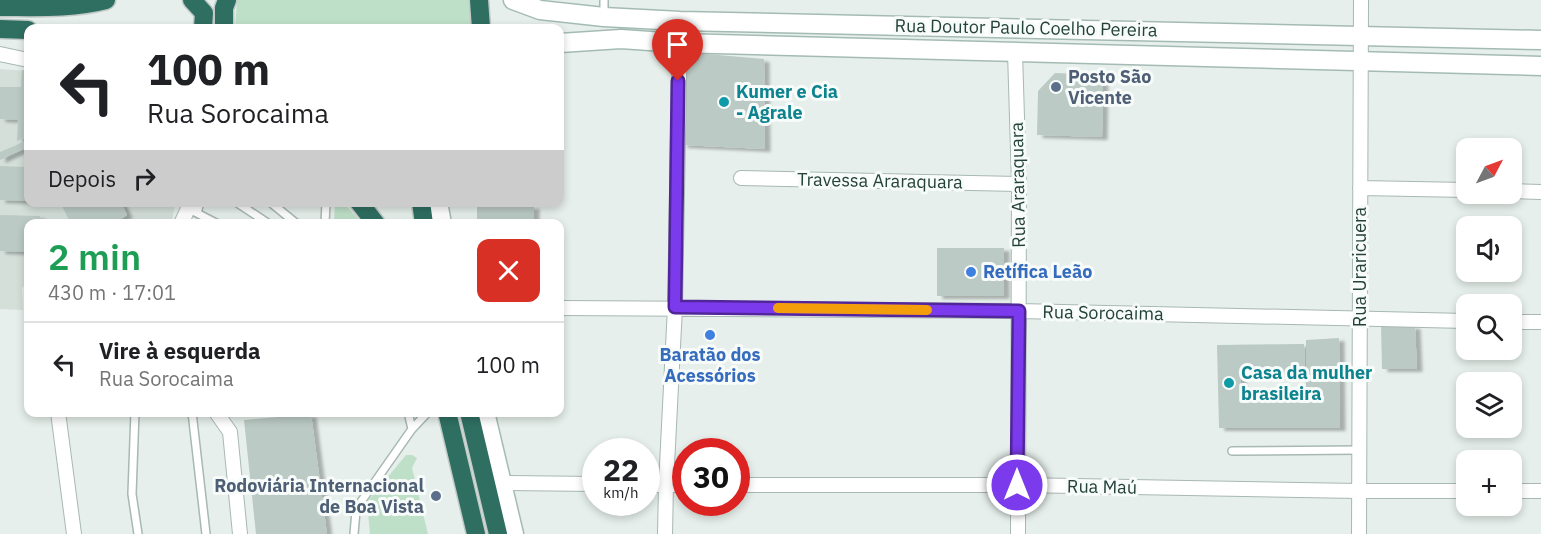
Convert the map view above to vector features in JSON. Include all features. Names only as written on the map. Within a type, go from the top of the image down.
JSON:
[{"type":"highway","points":[[192,0],[204,13],[205,24]]},
{"type":"highway","points":[[224,24],[224,9],[227,0]]},
{"type":"highway","points":[[479,0],[481,24]]},
{"type":"highway","points":[[0,7],[46,8],[99,1]]},
{"type":"highway","points":[[0,29],[24,30]]},
{"type":"highway","points":[[363,207],[373,219]]},
{"type":"highway","points":[[448,417],[476,534]]},
{"type":"highway","points":[[470,417],[498,534]]},
{"type":"main road","name":"Rua Doutor Paulo Coelho Pereira","points":[[513,0],[540,10],[604,8],[680,21],[1541,40]]},
{"type":"main road","name":"Rua Doutor Paulo Coelho Pereira","points":[[564,43],[621,39],[678,43],[1541,66]]},
{"type":"main road","points":[[486,417],[514,534]]},
{"type":"street","name":"Rua Uraricuera","points":[[1359,534],[1361,0]]},
{"type":"street","points":[[665,534],[675,307],[680,21]]},
{"type":"street","name":"Rua Araraquara","points":[[1015,52],[1019,184],[1018,534]]},
{"type":"street","points":[[0,54],[24,59]]},
{"type":"street","name":"Travessa Araraquara","points":[[741,178],[1019,184]]},
{"type":"street","points":[[1360,188],[1456,190]]},
{"type":"street","points":[[1522,191],[1541,192]]},
{"type":"street","name":"Rua Sorocaima","points":[[564,308],[1019,311],[1456,321]]},
{"type":"street","points":[[1522,322],[1541,322]]},
{"type":"street","points":[[59,417],[74,534]]},
{"type":"street","points":[[220,417],[230,432],[240,534]]},
{"type":"street","points":[[502,483],[582,484]]},
{"type":"street","points":[[660,485],[672,485]]},
{"type":"street","name":"Rua Maú","points":[[750,485],[1017,485],[1456,491]]},
{"type":"street","points":[[1522,491],[1541,491]]},
{"type":"lane","points":[[193,207],[211,219]]},
{"type":"lane","points":[[244,207],[262,219]]},
{"type":"lane","points":[[276,207],[291,219]]},
{"type":"lane","points":[[135,417],[132,494],[138,534]]},
{"type":"lane","points":[[193,417],[206,534]]},
{"type":"lane","points":[[409,417],[412,429]]},
{"type":"lane","points":[[354,534],[358,506],[412,429],[423,417]]},
{"type":"lane","points":[[1232,451],[1360,450]]},
{"type":"shaded area","points":[[0,69],[24,71],[24,207],[175,207],[172,219],[24,219],[23,310],[0,309]]},
{"type":"green space","points":[[237,0],[470,0],[473,24],[235,24]]},
{"type":"green space","points":[[335,207],[348,207],[358,219],[334,219]]},
{"type":"green space","points":[[406,455],[417,458],[412,468],[428,534],[370,534],[367,502]]},
{"type":"building","name":"Kumer e Cia - Agrale","points":[[683,52],[764,59],[765,149],[682,145]]},
{"type":"building","points":[[22,70],[24,70],[24,138],[17,141],[18,120],[0,119],[0,87],[21,87]]},
{"type":"building","points":[[1055,73],[1103,75],[1102,137],[1037,135],[1038,91]]},
{"type":"building","points":[[24,142],[24,149],[0,160],[0,152]]},
{"type":"building","points":[[0,166],[24,167],[24,201],[0,200]]},
{"type":"building","points":[[62,207],[123,207],[127,215],[121,219],[68,219]]},
{"type":"building","points":[[477,207],[534,207],[534,219],[477,219]]},
{"type":"building","points":[[0,215],[40,216],[40,219],[24,219],[24,252],[0,251]]},
{"type":"building","name":"Retífica Leão","points":[[937,248],[1004,248],[1004,296],[937,296]]},
{"type":"building","points":[[1381,325],[1415,326],[1417,369],[1382,369]]},
{"type":"building","name":"Casa da mulher brasileira","points":[[1339,338],[1340,428],[1219,428],[1217,345],[1304,344],[1305,374],[1241,375],[1241,394],[1305,392],[1306,401],[1306,340]]},
{"type":"building","points":[[311,417],[327,534],[256,534],[244,420]]},
{"type":"slow traffic","points":[[778,308],[927,310]]},
{"type":"place","name":"Posto São Vicente","points":[[1056,87]]},
{"type":"place","name":"Kumer e Cia - Agrale","points":[[724,102]]},
{"type":"place","name":"Retífica Leão","points":[[971,272]]},
{"type":"place","name":"Baratão dos Acessórios","points":[[710,335]]},
{"type":"place","name":"Casa da mulher brasileira","points":[[1229,383]]},
{"type":"place","name":"Rodoviária Internacional de Boa Vista","points":[[436,496]]},
{"type":"route","points":[[678,81],[675,307],[1019,311],[1017,485]]}]
